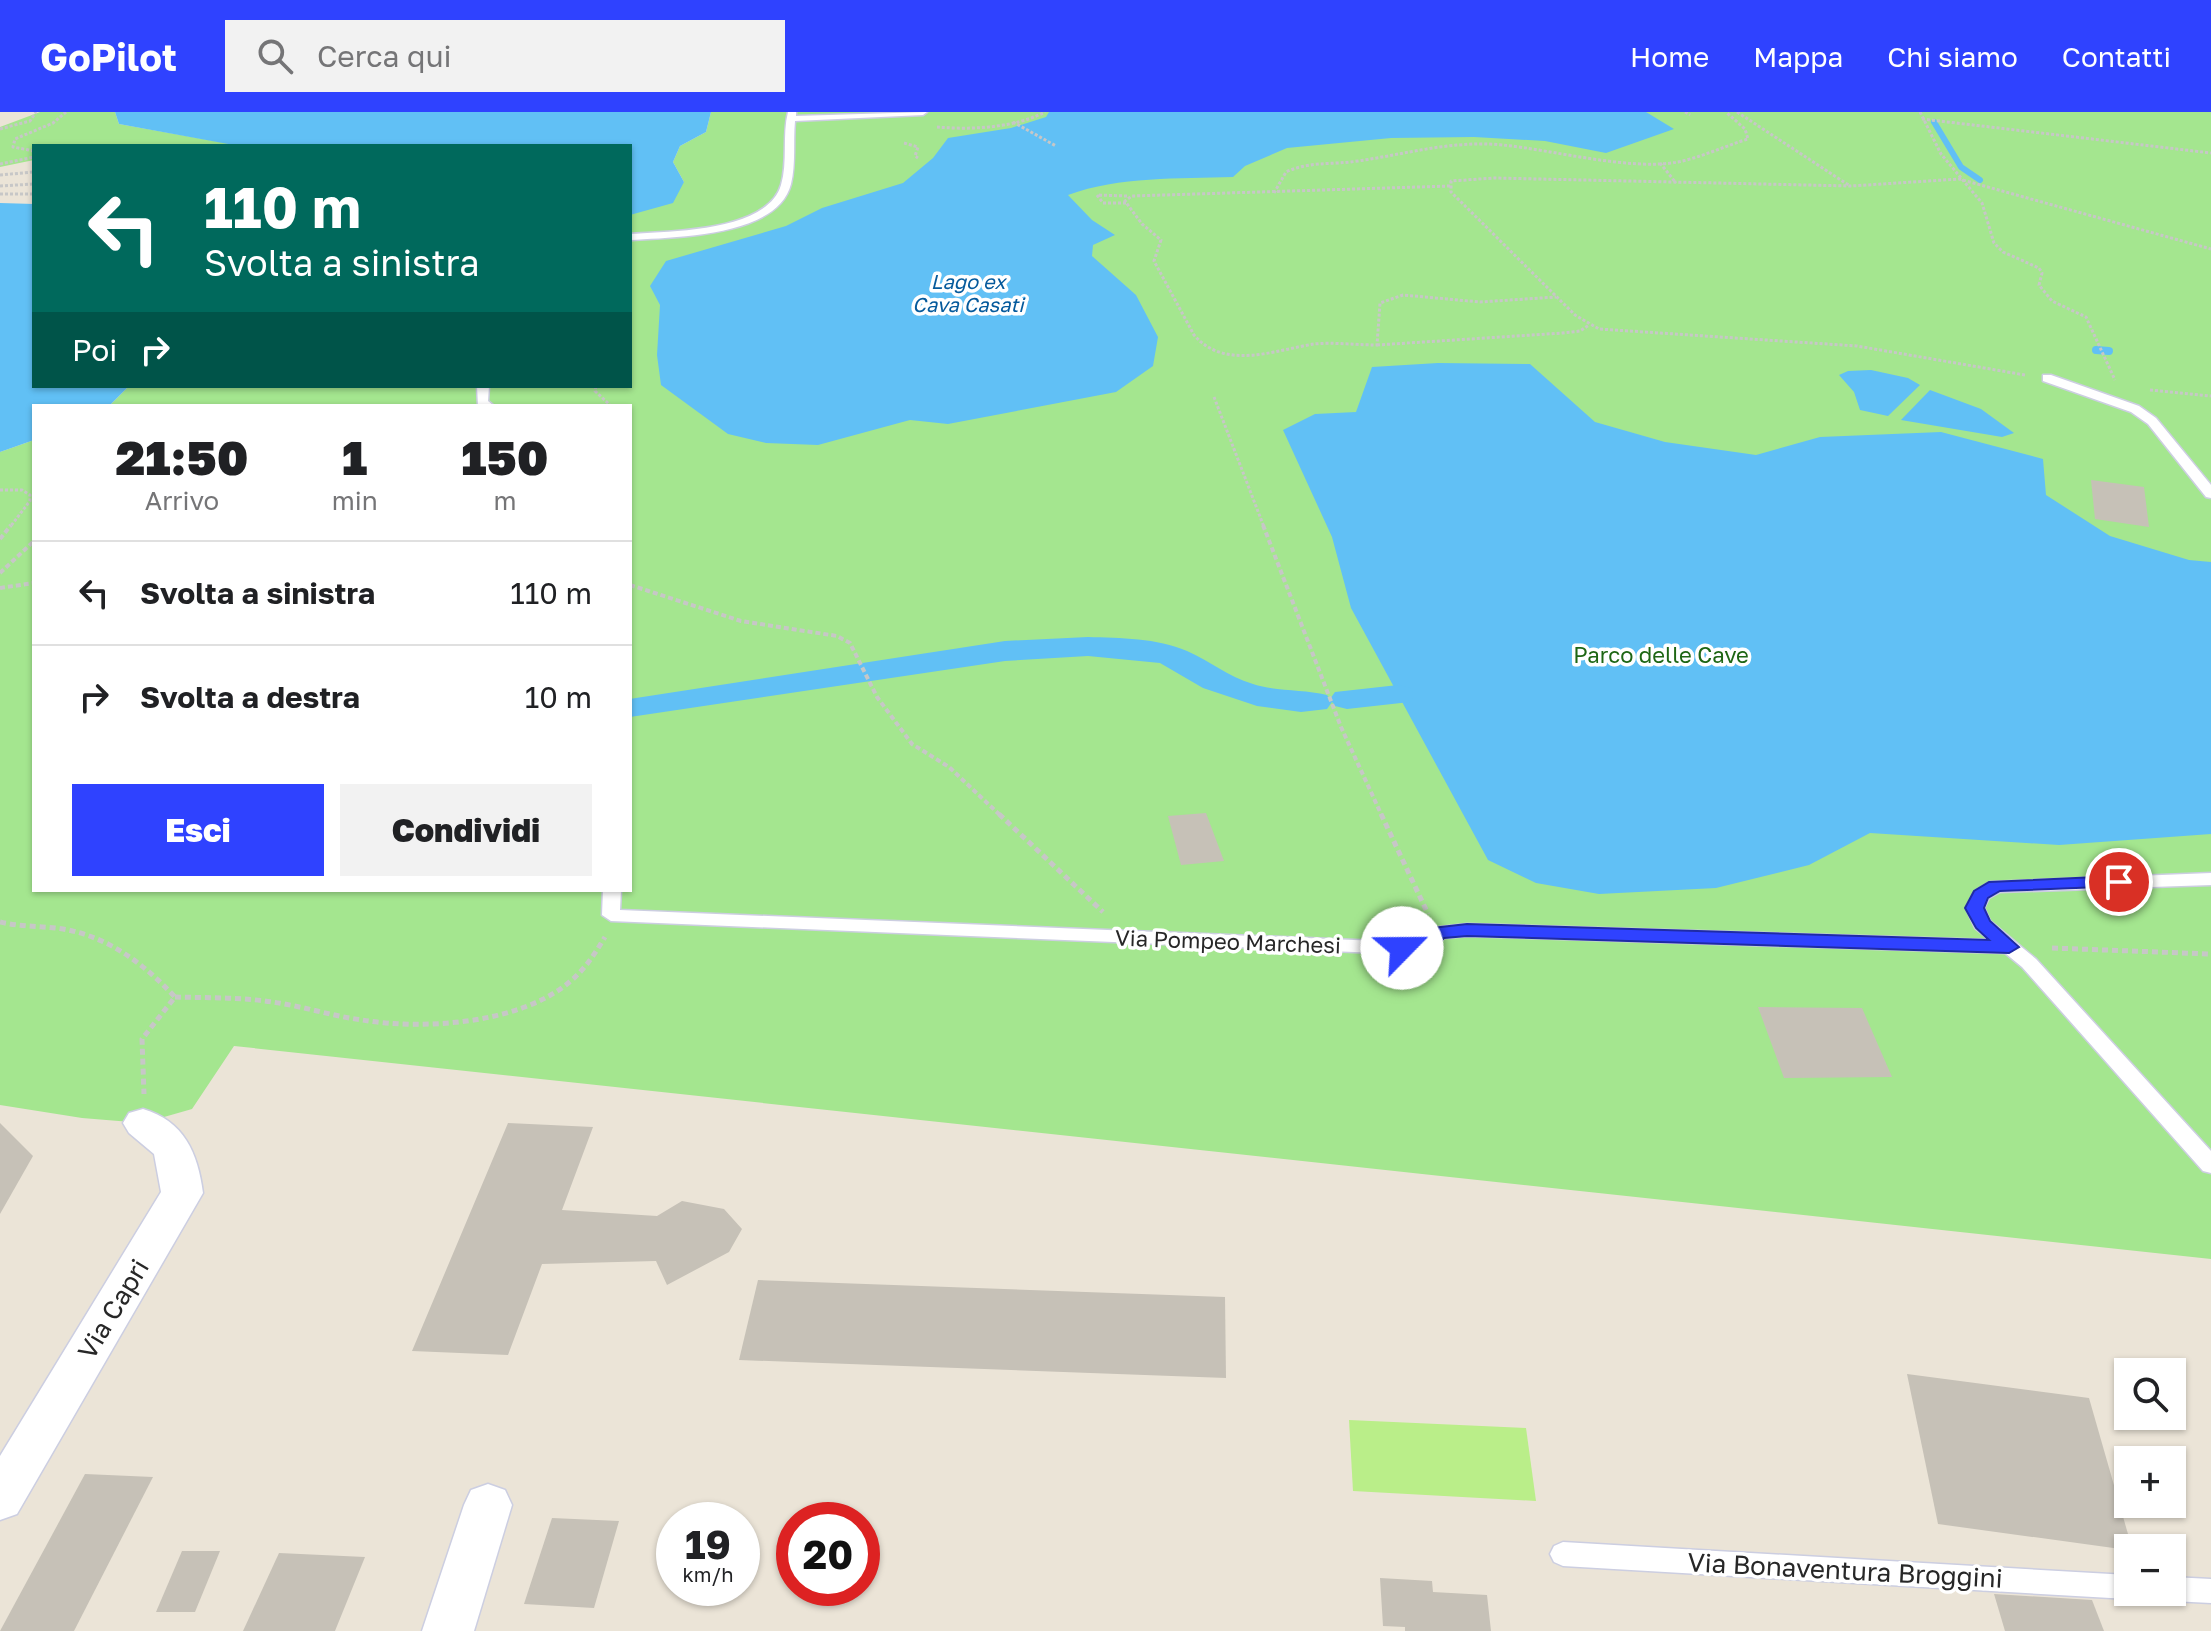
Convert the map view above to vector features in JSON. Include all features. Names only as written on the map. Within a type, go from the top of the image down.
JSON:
[{"type":"street","name":"Via Capri","points":[[0,1499],[182,1193],[179,1157],[168,1140],[143,1123]]},
{"type":"street","points":[[448,1631],[488,1505]]},
{"type":"lane","points":[[632,237],[724,226],[771,210],[786,188],[787,133],[791,115],[923,112]]},
{"type":"lane","points":[[2047,378],[2135,409],[2152,421],[2211,494]]},
{"type":"lane","points":[[2211,879],[1996,886],[1981,895],[1975,908],[1982,924],[2029,963],[2211,1165]]},
{"type":"lane","name":"Via Pompeo Marchesi","points":[[612,892],[611,915],[1402,948],[1428,943],[1437,933],[1467,930],[2009,947]]},
{"type":"lane","name":"Via Bonaventura Broggini","points":[[1563,1554],[2114,1586]]},
{"type":"lane","points":[[2186,1590],[2211,1591]]},
{"type":"path","points":[[0,129],[30,121],[36,112]]},
{"type":"path","points":[[32,151],[17,150],[13,147],[15,139],[53,123],[66,112]]},
{"type":"path","points":[[932,126],[972,130],[1045,112]]},
{"type":"path","points":[[1685,112],[1690,115]]},
{"type":"path","points":[[1274,193],[1286,172],[1303,165],[1355,162],[1423,148],[1501,145],[1604,160],[1659,163],[1701,156],[1748,139],[1745,129],[1726,112]]},
{"type":"path","points":[[1737,112],[1851,186]]},
{"type":"path","points":[[1920,112],[1941,154],[1982,203],[1994,243],[2003,252],[2032,264],[2042,273],[2039,285],[2052,301],[2086,317],[2111,372]]},
{"type":"path","points":[[1922,119],[2211,153]]},
{"type":"path","points":[[1012,121],[1056,146]]},
{"type":"path","points":[[904,143],[918,147],[915,156],[918,158]]},
{"type":"path","points":[[0,164],[32,157]]},
{"type":"path","points":[[1659,163],[1676,183]]},
{"type":"path","points":[[0,175],[32,172]]},
{"type":"path","points":[[1599,329],[1589,325],[1557,297],[1451,192],[1451,181],[1473,178],[1851,186],[1959,179],[2211,249]]},
{"type":"path","points":[[0,186],[32,184]]},
{"type":"path","points":[[1126,203],[1103,203],[1097,195],[1274,193],[1450,186]]},
{"type":"path","points":[[0,194],[32,194]]},
{"type":"path","points":[[1132,196],[1125,198],[1126,203],[1161,240],[1154,261],[1194,335],[1201,343],[1226,354],[1258,356],[1316,344],[1377,345],[1599,329],[1857,346],[2047,378]]},
{"type":"path","points":[[1377,345],[1380,303],[1387,299],[1415,296],[1480,302],[1557,297]]},
{"type":"path","points":[[1580,331],[1589,325]]},
{"type":"path","points":[[1225,362],[1226,354]]},
{"type":"path","points":[[596,388],[609,404]]},
{"type":"path","points":[[1214,397],[1341,727],[1437,933]]},
{"type":"path","points":[[0,490],[22,490],[30,495],[30,501],[0,539]]},
{"type":"path","points":[[0,573],[32,543]]},
{"type":"path","points":[[0,588],[32,583]]},
{"type":"path","points":[[632,586],[741,621],[837,636],[850,643],[866,678],[912,744],[949,767],[1130,937]]},
{"type":"path","points":[[0,922],[14,926],[63,929],[96,938],[126,952],[175,997],[261,1000],[373,1022],[437,1024],[481,1019],[535,1004],[568,982],[602,945],[605,936]]},
{"type":"path","points":[[2009,947],[2211,954]]},
{"type":"path","points":[[143,1123],[142,1039],[175,997]]},
{"type":"green space","points":[[40,112],[115,112],[119,124],[231,144],[32,144],[32,160],[0,167],[0,127]]},
{"type":"green space","name":"Parco delle Cave","points":[[711,112],[2211,112],[2211,1259],[234,1046],[192,1109],[143,1123],[82,1118],[0,1105],[0,452],[32,441],[32,892],[632,892],[632,404],[111,404],[127,388],[632,388],[632,214],[684,182],[673,162],[680,146],[706,132]]},
{"type":"green space","points":[[1349,1420],[1526,1428],[1536,1501],[1353,1491]]},
{"type":"water","points":[[115,112],[711,112],[706,132],[680,146],[673,162],[684,182],[673,203],[632,214],[632,144],[228,144],[119,124]]},
{"type":"water","name":"Lago ex Cava Casati","points":[[1049,112],[1646,112],[1674,129],[1606,153],[1545,141],[1474,137],[1391,138],[1287,148],[1245,166],[1233,177],[1129,181],[1068,195],[1092,220],[1115,235],[1093,245],[1092,256],[1136,295],[1158,337],[1153,366],[1116,392],[948,424],[910,420],[818,445],[766,443],[728,434],[661,385],[657,355],[660,305],[650,286],[666,261],[786,226],[822,208],[903,183],[933,158],[948,138],[1011,128],[1046,117]]},
{"type":"water","points":[[0,203],[32,204],[32,388],[127,388],[111,404],[32,404],[32,441],[0,452]]},
{"type":"water","points":[[1438,363],[1530,364],[1595,422],[1665,442],[1756,455],[1820,437],[1941,432],[2043,459],[2046,495],[2110,536],[2189,560],[2211,562],[2211,834],[2059,845],[1870,833],[1809,865],[1716,888],[1599,894],[1536,883],[1488,860],[1351,608],[1332,537],[1283,430],[1315,414],[1356,412],[1372,367]]},
{"type":"water","points":[[1871,370],[1908,378],[1920,385],[1888,416],[1860,410],[1854,392],[1839,375],[1848,371]]},
{"type":"water","points":[[1930,390],[1981,409],[2014,433],[2002,437],[1901,420]]},
{"type":"building","points":[[2091,480],[2144,487],[2149,527],[2095,519]]},
{"type":"building","points":[[1206,813],[1224,861],[1181,865],[1168,816]]},
{"type":"building","points":[[1758,1007],[1862,1008],[1892,1077],[1784,1078]]},
{"type":"building","points":[[0,1123],[33,1156],[0,1214]]},
{"type":"building","points":[[508,1123],[593,1127],[562,1210],[657,1216],[682,1201],[724,1209],[742,1229],[729,1252],[667,1285],[656,1261],[542,1264],[508,1355],[412,1351]]},
{"type":"building","points":[[758,1280],[1225,1297],[1226,1378],[739,1360]]},
{"type":"building","points":[[1907,1374],[2089,1398],[2114,1485],[2114,1518],[2123,1518],[2128,1534],[2114,1534],[2114,1548],[1938,1524]]},
{"type":"building","points":[[85,1474],[153,1477],[74,1631],[0,1631]]},
{"type":"building","points":[[552,1518],[619,1521],[594,1608],[524,1604]]},
{"type":"building","points":[[182,1551],[220,1551],[195,1612],[156,1612]]},
{"type":"building","points":[[279,1553],[365,1557],[335,1631],[243,1631]]},
{"type":"building","points":[[1380,1578],[1432,1581],[1433,1592],[1487,1595],[1491,1631],[1405,1631],[1405,1627],[1383,1626]]},
{"type":"building","points":[[1994,1594],[2092,1600],[2104,1631],[2005,1631]]},
{"type":"waterway","points":[[1934,122],[1961,167],[1980,180]]},
{"type":"waterway","points":[[2096,350],[2109,351]]},
{"type":"waterway","points":[[636,708],[1005,651],[1088,647],[1151,651],[1171,656],[1202,675],[1242,692],[1272,699],[1315,702]]},
{"type":"waterway","points":[[1347,699],[1398,695]]},
{"type":"route","points":[[1402,948],[1428,943],[1439,932],[1467,930],[2009,947],[1982,924],[1975,908],[1981,895],[1996,886],[2119,882]]}]
